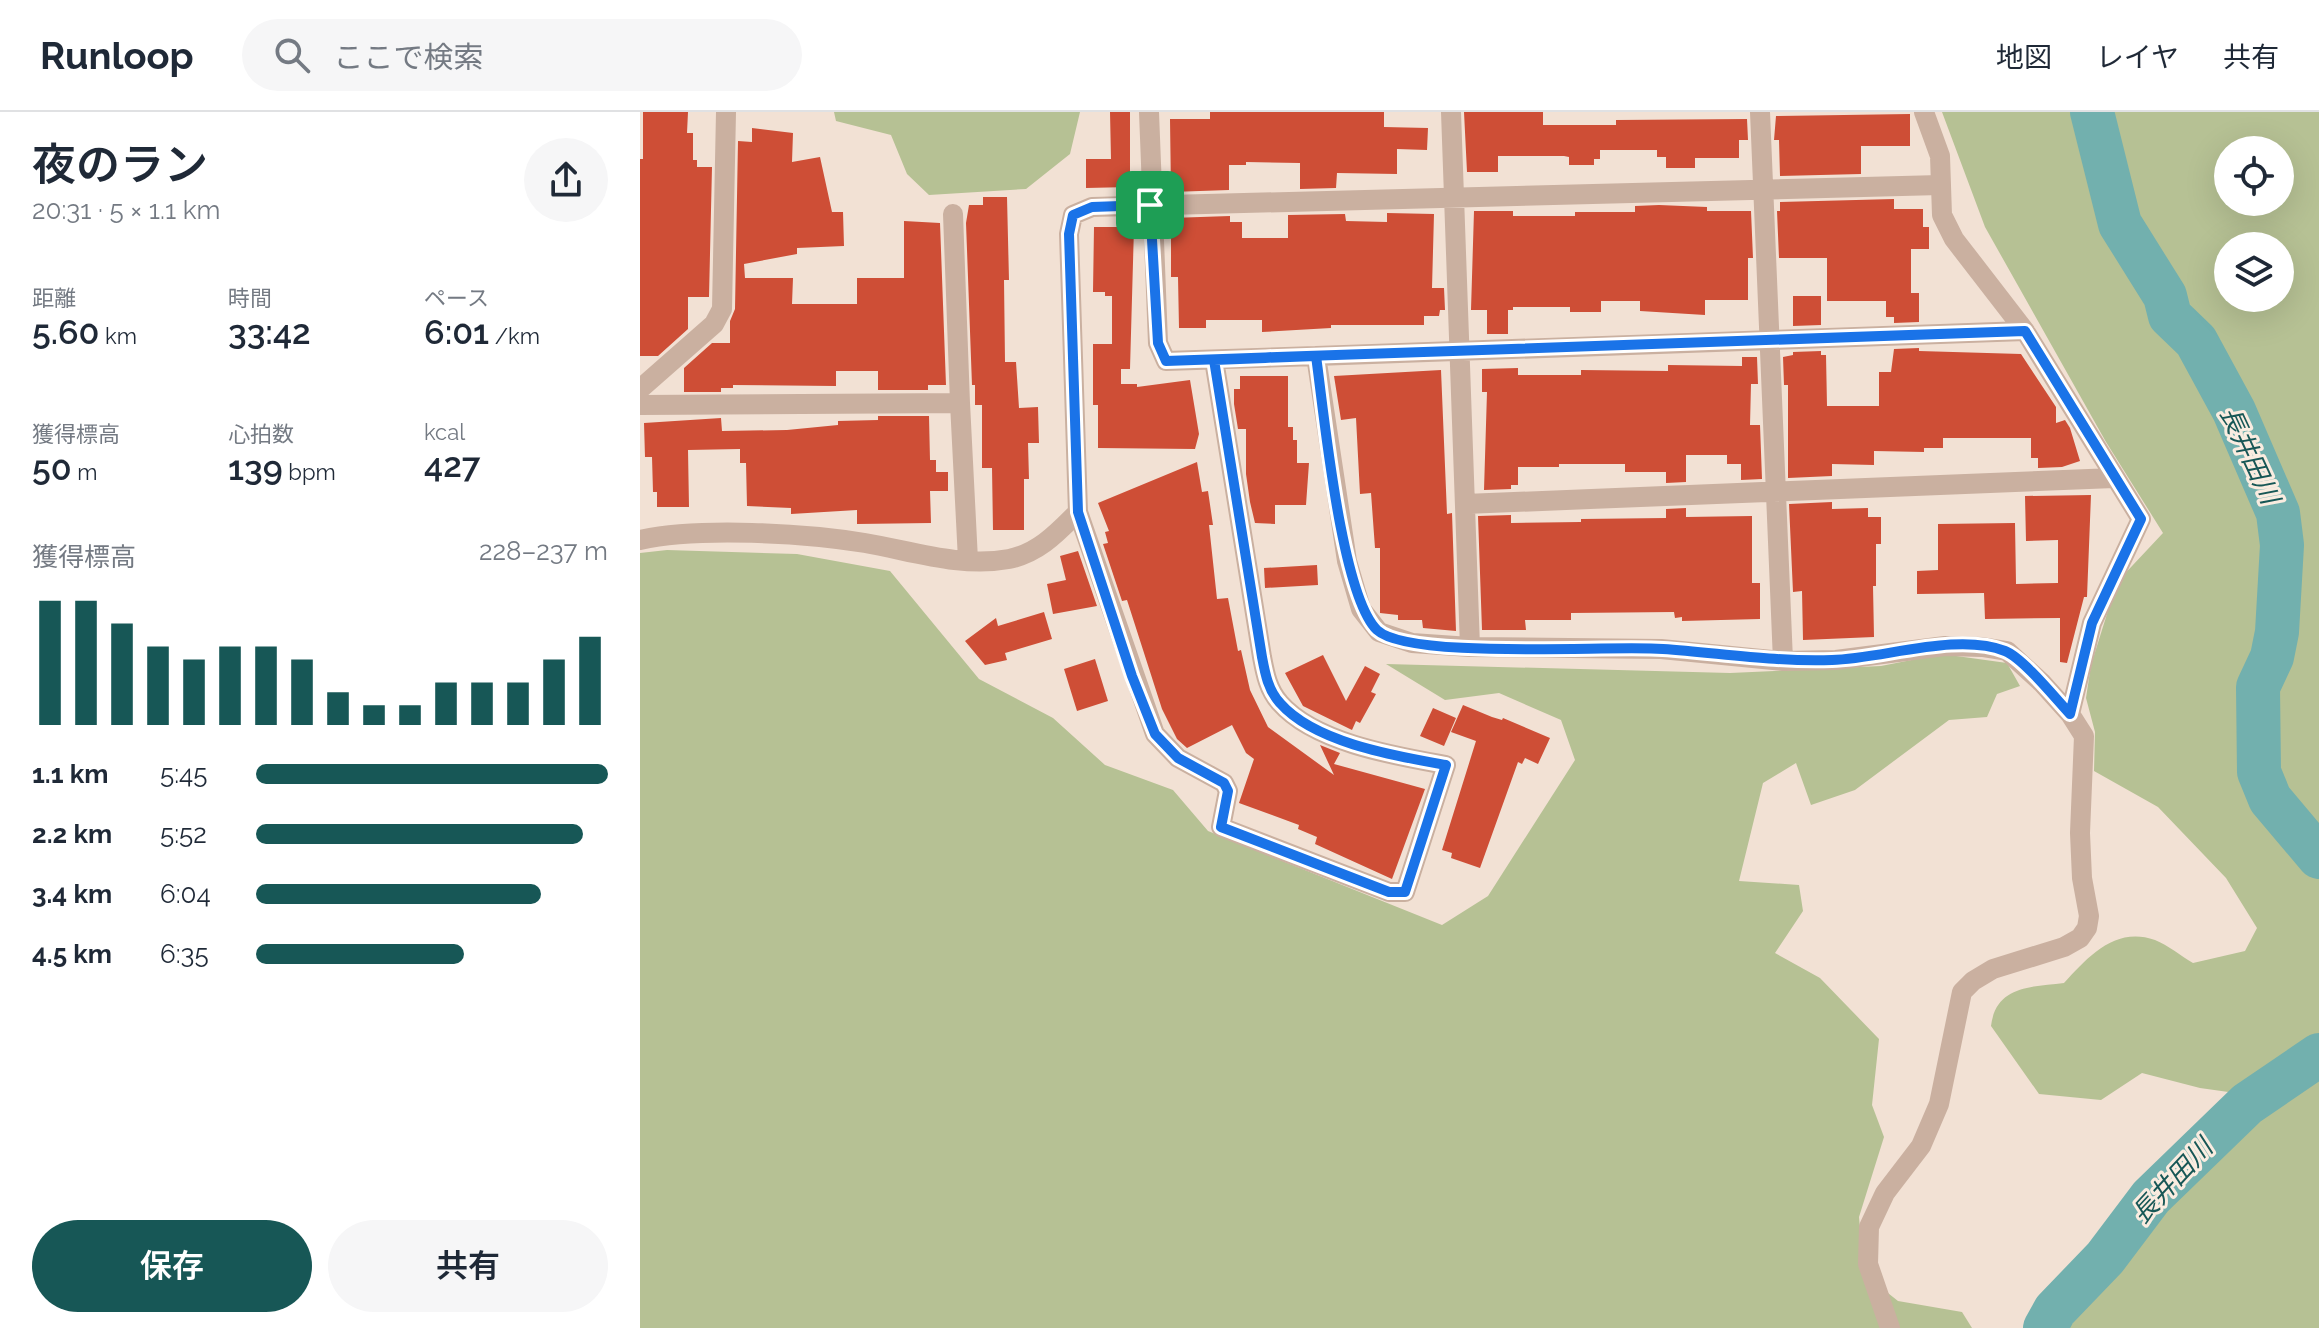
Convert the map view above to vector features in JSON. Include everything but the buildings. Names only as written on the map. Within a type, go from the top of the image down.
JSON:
[{"type":"street","points":[[640,389],[714,324],[722,309],[726,112]]},
{"type":"street","points":[[1149,112],[1150,205],[1158,343],[1166,361],[2025,331]]},
{"type":"street","points":[[1451,112],[1470,647]]},
{"type":"street","points":[[1760,112],[1783,661]]},
{"type":"street","points":[[1924,112],[1940,156],[1942,215],[1954,239],[2025,331],[2141,519],[2092,623],[2070,714]]},
{"type":"street","points":[[1214,360],[1267,682],[1279,702],[1303,724],[1384,754],[1446,765],[1405,892],[1389,892],[1221,827],[1228,791],[1224,783],[1178,758],[1155,734],[1132,676],[1078,512],[1069,234],[1073,215],[1092,207],[1940,185]]},
{"type":"street","points":[[953,214],[968,560]]},
{"type":"street","points":[[1316,356],[1347,561],[1361,609],[1379,632],[1412,643],[1470,647],[1661,649],[1783,661],[1836,660],[1945,646],[2007,651],[2070,714],[2084,736],[2080,833],[2082,878],[2089,916],[2087,928],[2080,938],[2064,947],[1993,969],[1962,992],[1939,1104],[1921,1146],[1885,1193],[1869,1227],[1868,1264],[1890,1328]]},
{"type":"street","points":[[640,405],[960,403]]},
{"type":"street","points":[[1465,504],[2114,478]]},
{"type":"street","points":[[640,540],[706,534],[799,536],[863,543],[944,559],[1010,559],[1045,545],[1078,512]]},
{"type":"green space","points":[[834,112],[1080,112],[1070,154],[1026,189],[929,195],[907,174],[891,135],[836,121]]},
{"type":"green space","points":[[1942,112],[2319,112],[2319,1328],[2058,1328],[2099,1274],[2175,1201],[2271,1098],[2200,1088],[2142,1073],[2101,1100],[2039,1094],[1991,1026],[1994,1013],[2007,996],[2027,988],[2064,983],[2093,954],[2115,941],[2127,937],[2155,940],[2193,963],[2245,951],[2257,928],[2226,878],[2158,807],[2094,771],[2095,732],[2086,698],[2091,665],[2117,582],[2163,533],[2106,442],[1985,227]]},
{"type":"green space","points":[[667,550],[797,554],[890,571],[979,679],[1053,718],[1105,765],[1173,790],[1208,831],[1442,925],[1488,896],[1575,760],[1561,720],[1499,693],[1445,700],[1386,664],[1730,673],[1881,666],[1942,654],[2007,663],[2020,686],[1997,694],[1987,717],[1949,720],[1855,790],[1811,805],[1796,763],[1763,783],[1739,881],[1799,885],[1803,911],[1775,953],[1820,978],[1879,1039],[1872,1105],[1884,1137],[1859,1217],[1864,1274],[1898,1301],[1962,1312],[1972,1328],[640,1328],[640,553]]},
{"type":"waterway","name":"長井田川","points":[[2092,112],[2120,224],[2165,296],[2170,316],[2196,341],[2234,411],[2278,513],[2282,545],[2277,632],[2272,657],[2258,687],[2259,772],[2270,799],[2319,857]]},
{"type":"waterway","name":"長井田川","points":[[2045,1328],[2055,1310],[2105,1258],[2151,1197],[2247,1104],[2319,1055]]},
{"type":"route","points":[[1150,205],[1158,343],[1166,361],[2025,331],[2141,519],[2092,623],[2070,714],[2007,651],[1982,647],[1945,646],[1836,660],[1783,661],[1661,649],[1470,647],[1412,643],[1379,632],[1361,609],[1347,561],[1316,356],[1214,360],[1267,682],[1279,702],[1303,724],[1384,754],[1446,765],[1405,892],[1389,892],[1221,827],[1228,791],[1224,783],[1178,758],[1155,734],[1132,676],[1078,512],[1069,234],[1073,215],[1092,207],[1150,205]]}]
